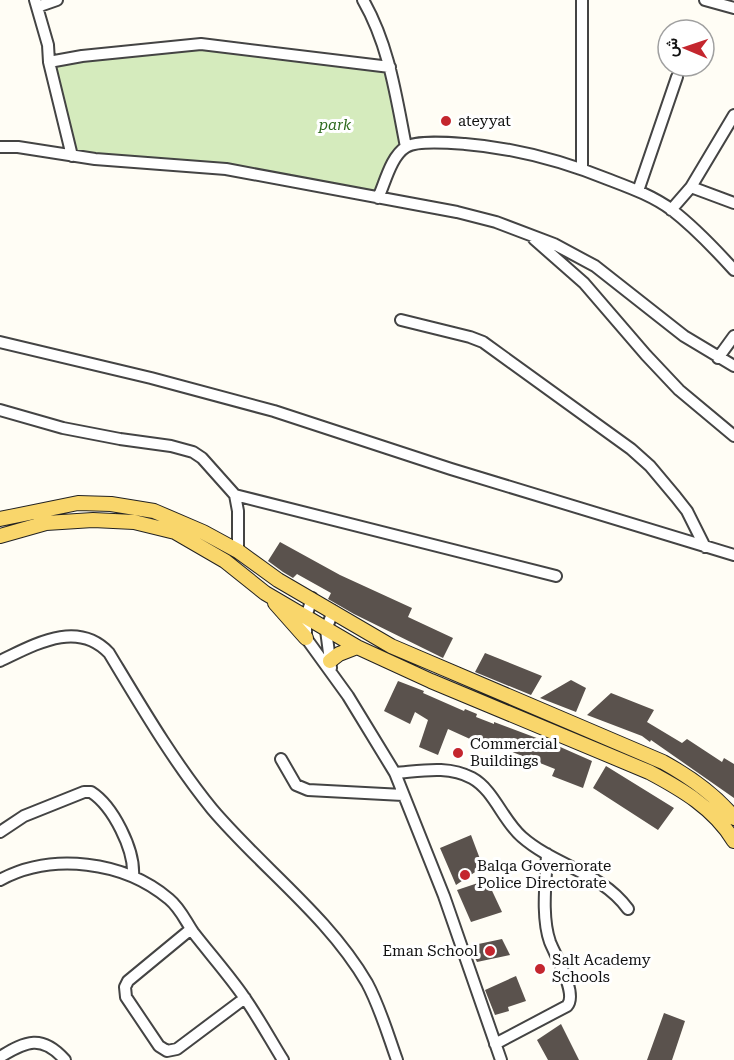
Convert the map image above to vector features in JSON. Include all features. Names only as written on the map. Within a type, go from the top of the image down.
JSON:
[{"type":"main road","points":[[0,519],[78,503],[111,504],[154,511],[203,532],[238,551],[261,569],[391,646],[663,762],[686,775],[732,813]]},
{"type":"main road","points":[[45,508],[46,523]]},
{"type":"main road","points":[[0,536],[46,523],[112,519],[175,532],[225,561],[265,593],[357,647],[431,681],[649,772],[694,798],[721,823],[734,841]]},
{"type":"main road","points":[[265,593],[306,638]]},
{"type":"main road","points":[[330,661],[339,654],[357,647]]},
{"type":"street","points":[[57,0],[36,3],[48,45],[49,62],[72,156]]},
{"type":"street","points":[[363,0],[376,22],[390,68],[406,147]]},
{"type":"street","points":[[582,0],[582,169]]},
{"type":"street","points":[[705,0],[734,8]]},
{"type":"street","points":[[49,62],[82,56],[201,44],[390,68]]},
{"type":"street","points":[[638,190],[676,78]]},
{"type":"street","points":[[671,210],[691,187],[733,120]]},
{"type":"street","points":[[378,198],[396,158],[406,147],[414,144],[450,143],[489,146],[537,154],[638,190],[671,210],[734,270]]},
{"type":"street","points":[[0,147],[18,147],[72,156],[226,169],[456,212],[496,222],[554,244],[595,266],[684,336],[734,366]]},
{"type":"street","points":[[691,187],[734,203]]},
{"type":"street","points":[[529,235],[584,283],[679,390],[734,436]]},
{"type":"street","points":[[401,321],[483,342],[555,392],[650,466],[687,511],[705,547]]},
{"type":"street","points":[[718,358],[734,336]]},
{"type":"street","points":[[0,342],[140,375],[274,411],[451,469],[734,555]]},
{"type":"street","points":[[0,410],[63,428],[185,449],[202,458],[235,495],[238,512],[238,551]]},
{"type":"street","points":[[235,495],[556,576]]},
{"type":"street","points":[[312,598],[306,617],[306,638],[360,715],[395,773],[444,896],[501,1060]]},
{"type":"street","points":[[333,611],[326,630],[334,680]]},
{"type":"street","points":[[0,661],[40,642],[80,636],[101,643],[110,652],[154,726],[211,808],[315,917],[345,952],[373,994],[397,1060]]},
{"type":"street","points":[[281,759],[296,785],[304,789],[403,795]]},
{"type":"street","points":[[395,773],[444,770],[472,778],[481,785],[519,834],[536,848],[602,884],[627,909]]},
{"type":"street","points":[[0,832],[24,816],[84,792],[91,792],[104,804],[126,838],[132,857],[133,876]]},
{"type":"street","points":[[495,1044],[567,1006],[570,1002],[568,986],[547,930],[547,854]]},
{"type":"street","points":[[0,880],[15,872],[73,863],[133,876],[170,900],[245,998],[283,1060]]},
{"type":"street","points":[[192,929],[128,981],[125,987],[126,997],[159,1046],[167,1051],[177,1049],[245,998]]},
{"type":"street","points":[[0,1057],[24,1043],[34,1041],[47,1045],[65,1060]]},
{"type":"green space","name":"park","points":[[201,44],[390,67],[406,147],[377,198],[226,169],[72,156],[49,62]]},
{"type":"building","points":[[280,542],[340,575],[412,608],[408,617],[453,638],[443,658],[354,614],[328,599],[331,593],[297,574],[293,578],[283,572],[268,561]]},
{"type":"building","points":[[485,653],[542,676],[531,695],[475,672]]},
{"type":"building","points":[[571,680],[586,688],[576,712],[540,698]]},
{"type":"building","points":[[398,681],[464,711],[465,709],[477,714],[476,717],[558,746],[592,761],[583,788],[552,776],[555,769],[448,729],[438,755],[419,747],[428,720],[415,712],[410,724],[384,711]]},
{"type":"building","points":[[611,693],[654,710],[647,722],[682,743],[687,739],[722,762],[724,758],[734,764],[734,798],[651,740],[650,742],[642,736],[587,715]]},
{"type":"building","points":[[606,766],[674,808],[658,830],[593,788]]},
{"type":"building","points":[[471,835],[481,868],[456,885],[440,848]]},
{"type":"building","points":[[487,880],[502,912],[471,922],[457,890]]},
{"type":"building","name":"Eman School","points":[[502,939],[510,955],[477,962],[469,946]]},
{"type":"building","points":[[516,976],[526,1001],[508,1007],[509,1011],[495,1015],[485,990]]},
{"type":"building","points":[[664,1013],[685,1021],[672,1060],[647,1060]]},
{"type":"building","name":"Salt Academy Schools","points":[[561,1024],[579,1060],[548,1060],[537,1040]]},
{"type":"place","name":"ateyyat","points":[[446,121]]},
{"type":"place","name":"Commercial Buildings","points":[[458,753]]},
{"type":"place","name":"Balqa Governorate Police Directorate","points":[[465,875]]},
{"type":"place","name":"Eman School","points":[[490,951]]},
{"type":"place","name":"Salt Academy Schools","points":[[540,969]]}]
